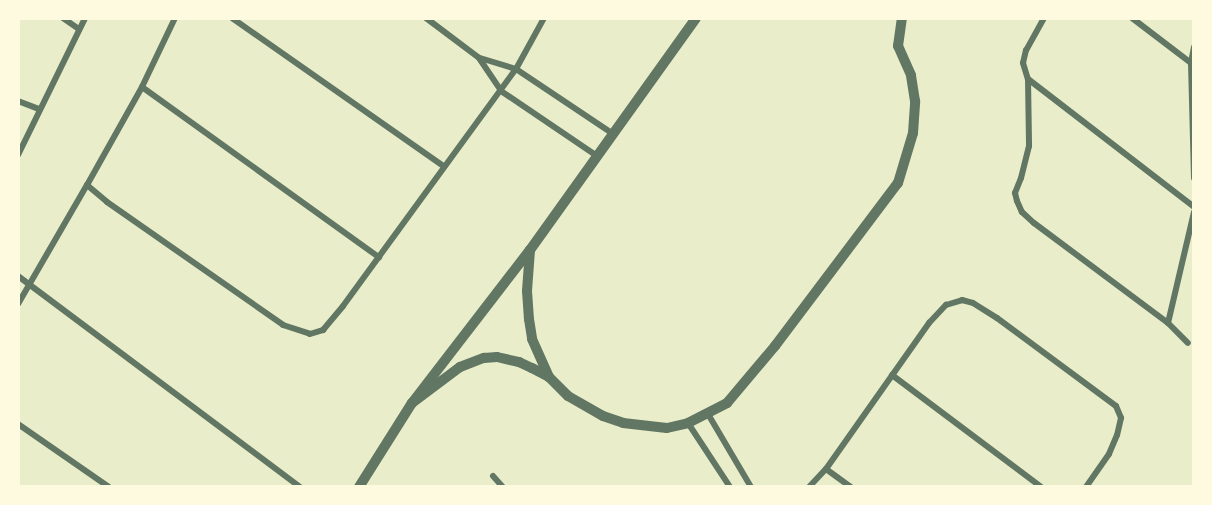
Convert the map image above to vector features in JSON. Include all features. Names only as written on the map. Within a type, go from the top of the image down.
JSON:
[{"type":"street","points":[[63,18],[79,29]]},
{"type":"street","points":[[18,155],[85,18]]},
{"type":"street","points":[[18,304],[142,87],[175,18]]},
{"type":"street","points":[[232,18],[443,166]]},
{"type":"street","points":[[426,18],[479,58],[501,91],[597,156]]},
{"type":"street","points":[[87,185],[107,202],[283,325],[310,333],[323,330],[501,91],[544,18]]},
{"type":"street","points":[[359,487],[412,403],[530,250],[696,18]]},
{"type":"street","points":[[412,403],[460,367],[484,358],[497,357],[519,362],[549,377],[568,396],[603,416],[623,423],[667,428],[688,423],[727,403],[898,183],[913,133],[915,101],[911,75],[898,46],[902,18]]},
{"type":"street","points":[[1044,18],[1026,50],[1023,63],[1028,79],[1029,146],[1022,178],[1015,193],[1022,212],[1168,323],[1188,343]]},
{"type":"street","points":[[1132,18],[1191,63]]},
{"type":"street","points":[[1194,47],[1191,63],[1194,178]]},
{"type":"street","points":[[479,58],[516,69],[614,134]]},
{"type":"street","points":[[1028,79],[1194,209],[1168,323]]},
{"type":"street","points":[[142,87],[379,257]]},
{"type":"street","points":[[18,102],[39,109]]},
{"type":"street","points":[[530,250],[527,291],[529,319],[532,339],[549,377]]},
{"type":"street","points":[[18,276],[300,487]]},
{"type":"street","points":[[802,487],[826,469],[930,323],[946,305],[955,300],[973,303],[1116,406],[1121,418],[1117,435],[1109,454],[1086,487]]},
{"type":"street","points":[[892,375],[1041,487]]},
{"type":"street","points":[[708,414],[752,487]]},
{"type":"street","points":[[688,423],[730,487]]},
{"type":"street","points":[[18,424],[109,487]]},
{"type":"street","points":[[826,469],[851,487]]},
{"type":"street","points":[[493,476],[503,487]]},
{"type":"street","points":[[809,487],[815,478]]}]
